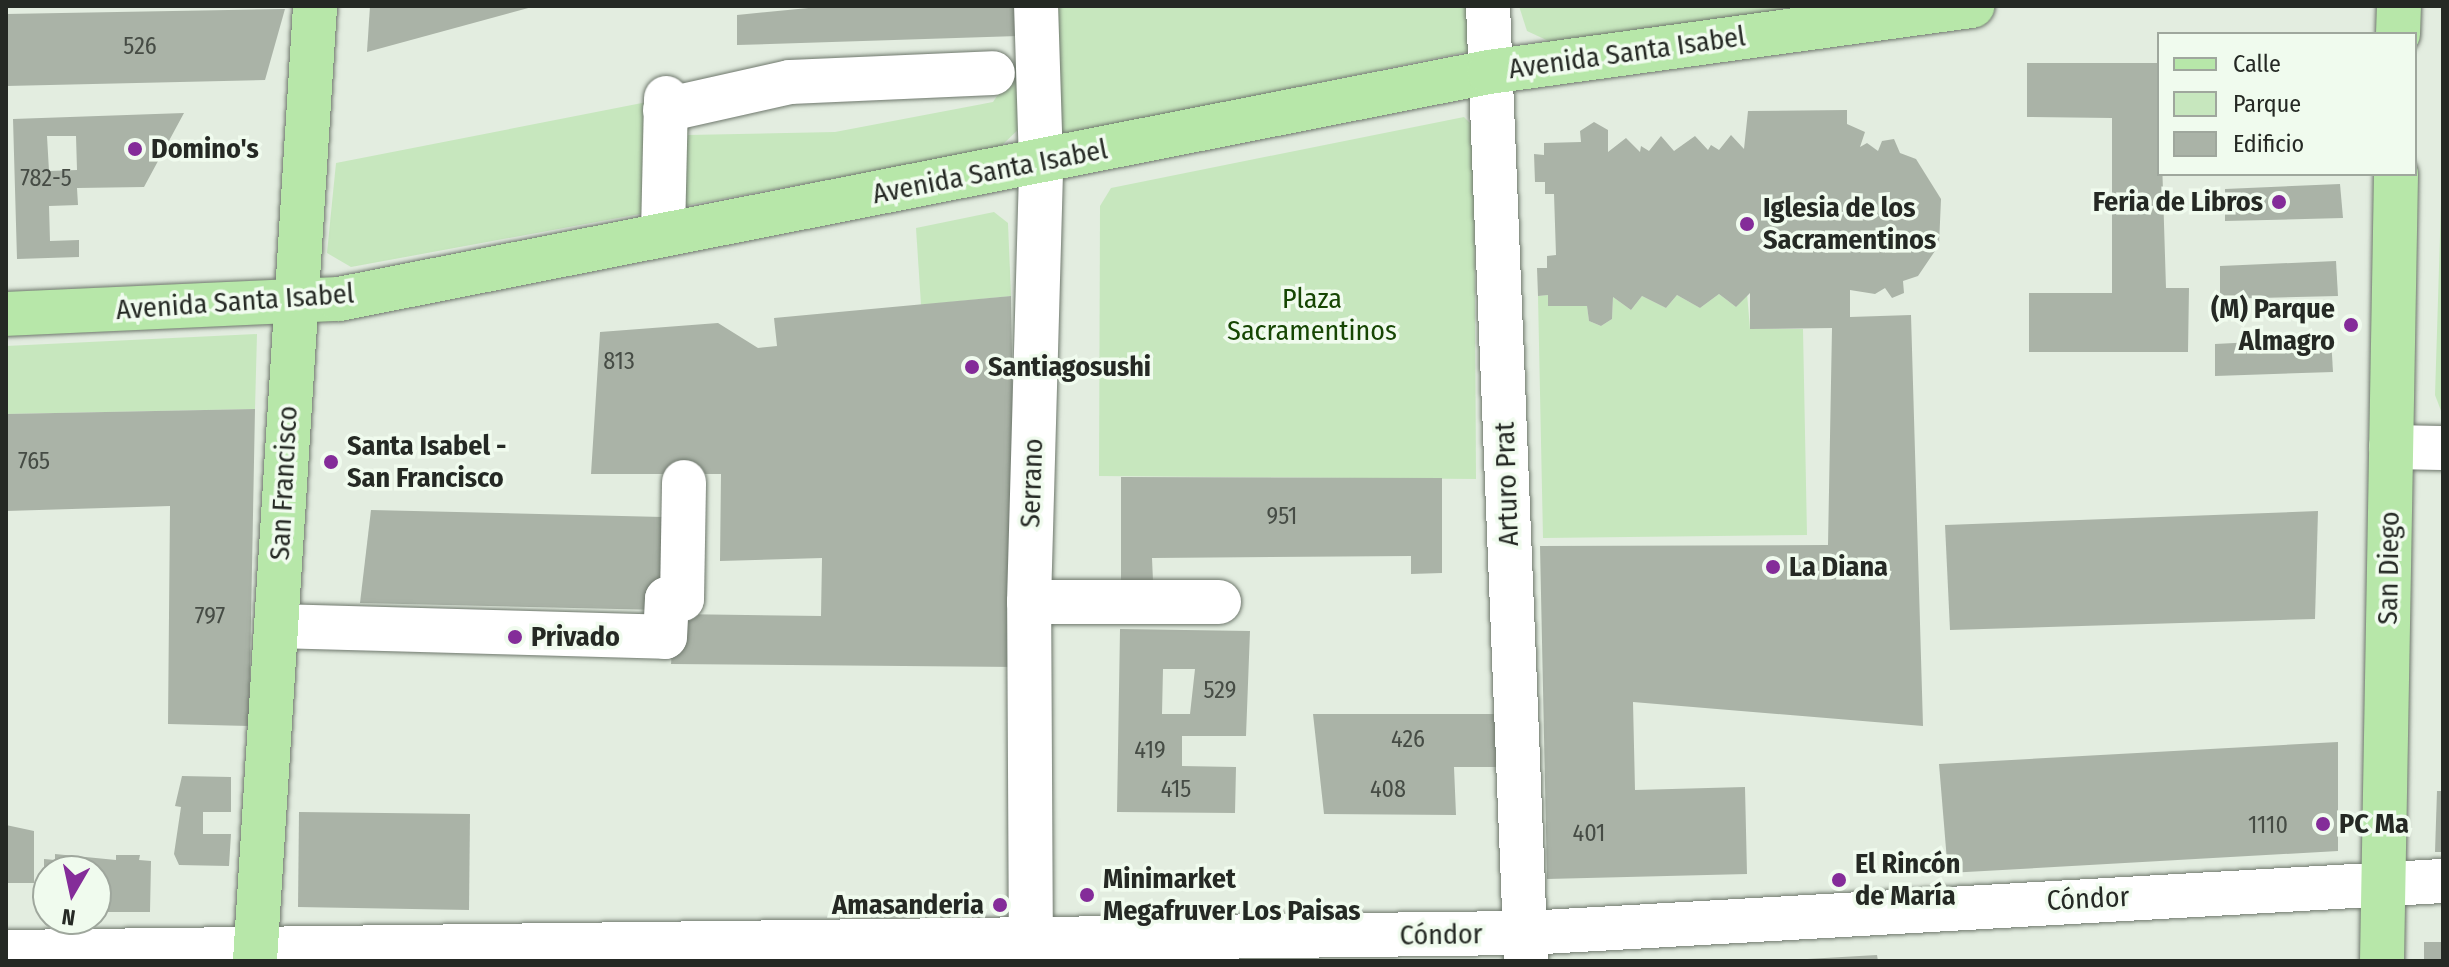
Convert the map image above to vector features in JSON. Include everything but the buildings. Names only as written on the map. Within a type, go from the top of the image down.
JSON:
[{"type":"main road","name":"San Francisco","points":[[255,955],[315,6]]},
{"type":"main road","name":"Avenida Santa Isabel","points":[[6,314],[294,305],[1041,163],[1489,72],[1973,6]]},
{"type":"main road","points":[[2398,32],[2399,6]]},
{"type":"main road","name":"San Diego","points":[[2382,961],[2396,176]]},
{"type":"street","name":"Serrano","points":[[1031,952],[1029,602],[1041,163],[1036,6]]},
{"type":"street","name":"Arturo Prat","points":[[1488,6],[1526,947]]},
{"type":"street","points":[[663,233],[666,104],[790,82],[993,73]]},
{"type":"street","points":[[2391,447],[2443,448]]},
{"type":"street","points":[[276,626],[665,637],[667,599],[682,599],[684,482]]},
{"type":"street","points":[[1029,602],[1219,602]]},
{"type":"street","name":"Cóndor","points":[[6,952],[255,955],[1526,947],[2384,882],[2443,881]]},
{"type":"green space","points":[[1068,6],[1469,6],[1471,51],[1059,136],[1058,9]]},
{"type":"green space","points":[[1519,6],[1849,6],[1555,44],[1527,31]]},
{"type":"green space","points":[[1021,60],[1026,122],[999,148],[351,267],[327,253],[336,163],[688,94],[688,135],[835,132],[993,102]]},
{"type":"green space","name":"Plaza Sacramentinos","points":[[1464,117],[1474,127],[1476,479],[1099,476],[1100,206],[1111,188]]},
{"type":"green space","points":[[2443,139],[2443,416],[2435,395]]},
{"type":"green space","points":[[994,212],[1008,223],[1011,296],[921,305],[916,228]]},
{"type":"green space","points":[[1747,293],[1750,329],[1803,329],[1807,535],[1543,538],[1538,296],[1548,295],[1549,306],[1587,306],[1589,321],[1601,326],[1612,319],[1613,297],[1631,310],[1642,296],[1666,308],[1677,295],[1700,308],[1719,294],[1736,307]]},
{"type":"green space","points":[[257,334],[255,409],[6,414],[6,346]]},
{"type":"place","name":"Domino's","points":[[135,149]]},
{"type":"place","name":"Feria de Libros","points":[[2279,202]]},
{"type":"place","name":"Iglesia de los Sacramentinos","points":[[1747,224]]},
{"type":"place","name":"(M) Parque Almagro","points":[[2351,325]]},
{"type":"place","name":"Santiagosushi","points":[[972,367]]},
{"type":"place","name":"Santa Isabel - San Francisco","points":[[331,462]]},
{"type":"place","name":"La Diana","points":[[1773,567]]},
{"type":"place","name":"Privado","points":[[515,637]]},
{"type":"place","name":"PC Ma","points":[[2323,824]]},
{"type":"place","name":"El Rincón de María","points":[[1839,880]]},
{"type":"place","name":"Minimarket Megafruver Los Paisas","points":[[1087,895]]},
{"type":"place","name":"Amasanderia","points":[[1000,905]]}]
